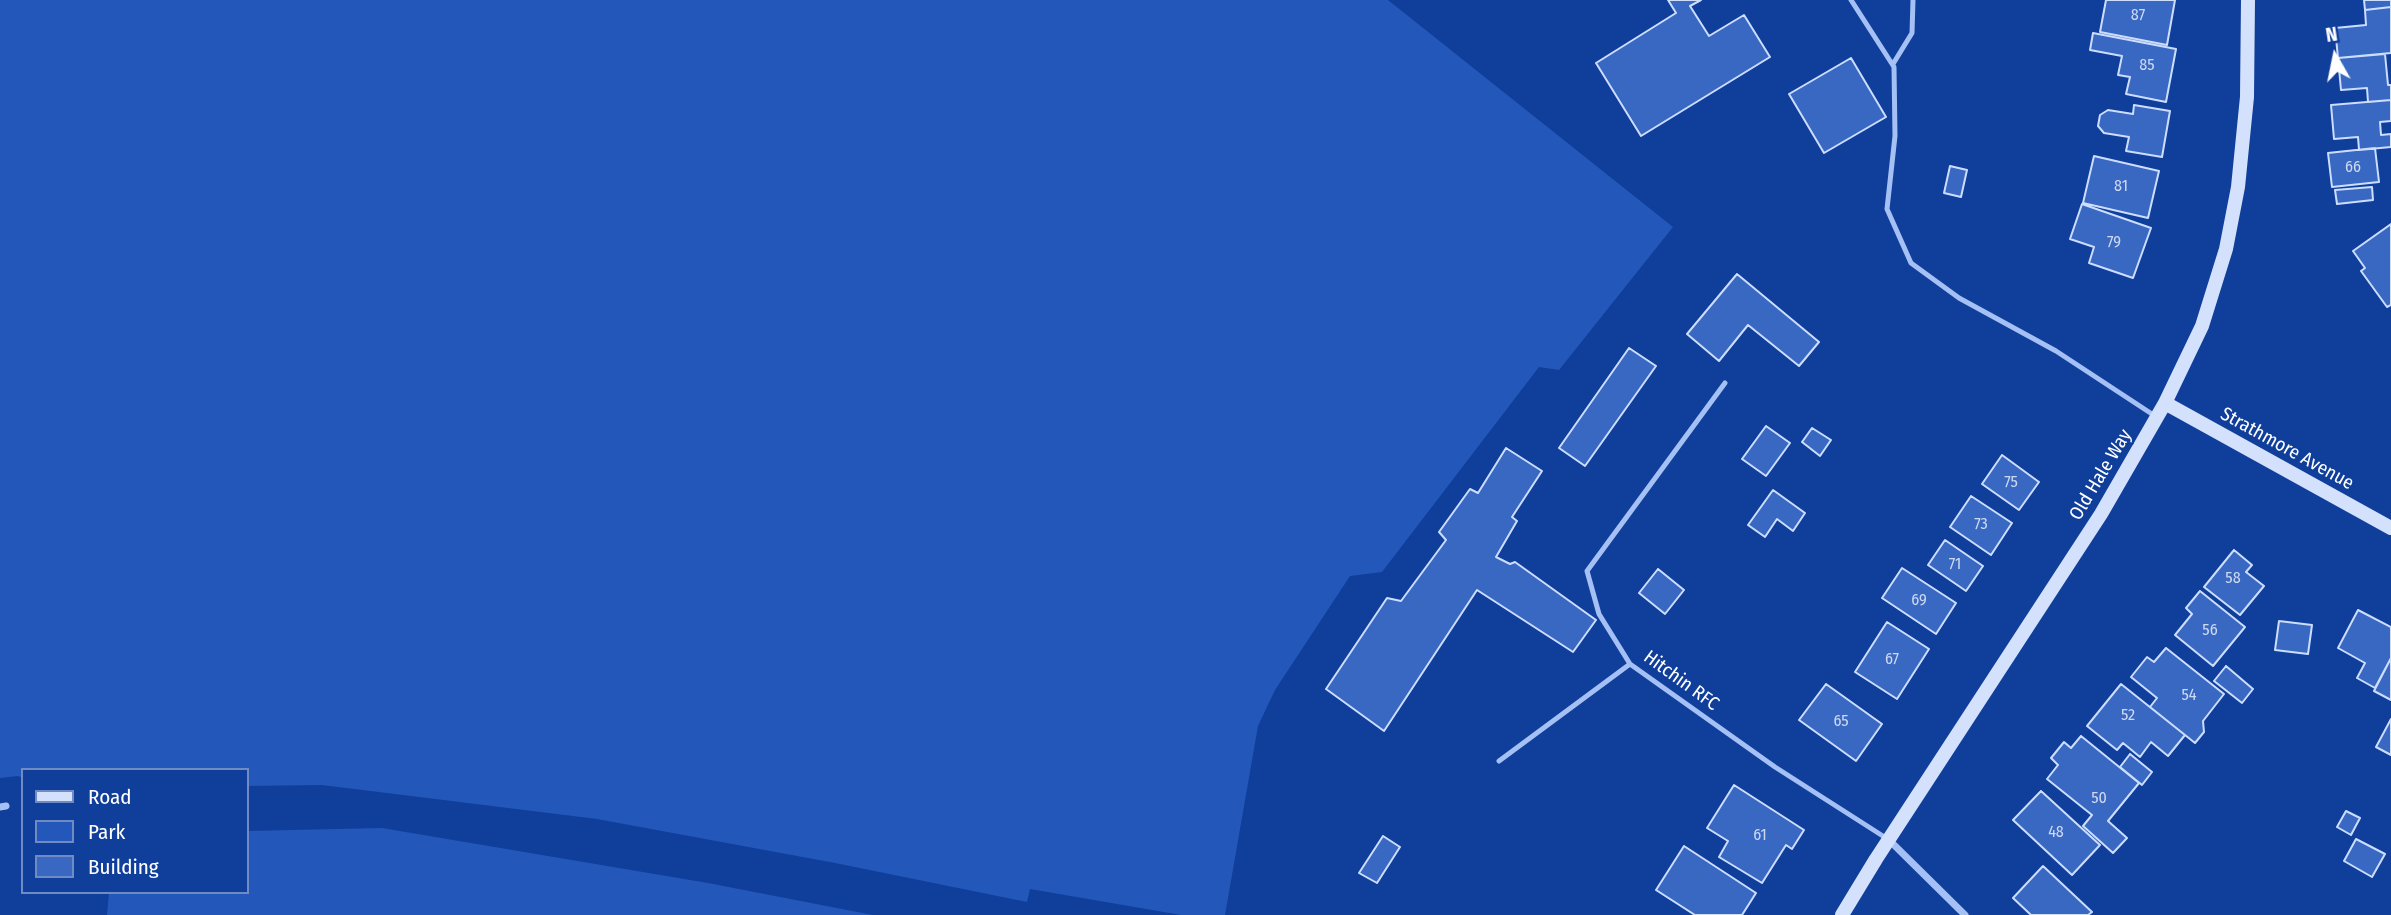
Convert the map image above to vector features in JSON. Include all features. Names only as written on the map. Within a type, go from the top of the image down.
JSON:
[{"type":"street","name":"Old Hale Way","points":[[1842,915],[2101,514],[2165,403],[2202,326],[2226,249],[2238,187],[2247,97],[2248,0]]},
{"type":"street","name":"Strathmore Avenue","points":[[2165,403],[2391,528]]},
{"type":"street","points":[[1889,840],[1965,915]]},
{"type":"lane","points":[[1851,0],[1893,64],[1895,136],[1887,209],[1911,263],[1959,298],[2056,351],[2157,417]]},
{"type":"lane","points":[[1893,64],[1912,33],[1913,0]]},
{"type":"lane","name":"Hitchin RFC","points":[[1725,383],[1587,571],[1599,614],[1630,664],[1775,767],[1889,840]]},
{"type":"lane","points":[[1499,761],[1630,664]]},
{"type":"green space","points":[[0,0],[1388,0],[1673,227],[1559,370],[1539,367],[1382,572],[1350,576],[1275,690],[1258,726],[1225,915],[1181,915],[1030,889],[1027,902],[597,819],[322,785],[248,786],[248,768],[21,768],[21,777],[0,778]]},
{"type":"green space","points":[[382,828],[708,883],[873,915],[107,915],[109,894],[248,894],[248,831]]},
{"type":"building","points":[[1668,0],[1701,0],[1690,6],[1709,36],[1744,15],[1770,57],[1641,136],[1596,63],[1676,13]]},
{"type":"building","points":[[2106,0],[2175,0],[2167,45],[2100,32]]},
{"type":"building","points":[[2364,0],[2391,0],[2391,7],[2365,10]]},
{"type":"building","points":[[2391,7],[2391,53],[2338,58],[2335,28],[2366,25],[2365,10]]},
{"type":"building","points":[[2093,33],[2176,49],[2166,102],[2126,94],[2130,77],[2118,75],[2122,56],[2090,50]]},
{"type":"building","points":[[2385,54],[2391,100],[2368,102],[2367,88],[2341,90],[2338,58]]},
{"type":"building","points":[[1851,58],[1886,117],[1824,153],[1789,94]]},
{"type":"building","points":[[2391,100],[2391,121],[2380,122],[2381,135],[2391,134],[2391,147],[2359,150],[2358,137],[2334,139],[2331,105]]},
{"type":"building","points":[[2134,105],[2170,111],[2162,157],[2126,151],[2129,137],[2104,133],[2098,126],[2100,115],[2108,110],[2133,114]]},
{"type":"building","points":[[2375,148],[2379,182],[2332,187],[2328,153]]},
{"type":"building","points":[[2094,156],[2159,171],[2148,218],[2083,203]]},
{"type":"building","points":[[1950,166],[1967,170],[1961,197],[1944,193]]},
{"type":"building","points":[[2372,187],[2373,200],[2337,204],[2335,190]]},
{"type":"building","points":[[2082,204],[2151,228],[2133,278],[2089,263],[2094,247],[2070,239]]},
{"type":"building","points":[[2391,224],[2391,305],[2387,307],[2361,271],[2365,268],[2353,251]]},
{"type":"building","points":[[1737,274],[1819,342],[1799,366],[1748,325],[1719,361],[1687,334]]},
{"type":"building","points":[[1629,348],[1656,366],[1585,466],[1559,448]]},
{"type":"building","points":[[1766,426],[1790,443],[1766,476],[1742,459]]},
{"type":"building","points":[[1812,428],[1831,440],[1820,456],[1802,442]]},
{"type":"building","points":[[1506,448],[1542,471],[1512,517],[1517,521],[1496,557],[1510,564],[1515,562],[1596,620],[1573,652],[1477,590],[1384,731],[1326,689],[1387,598],[1401,601],[1446,540],[1439,532],[1470,489],[1478,493]]},
{"type":"building","points":[[2002,455],[2039,482],[2019,510],[1982,484]]},
{"type":"building","points":[[1773,490],[1805,513],[1793,531],[1777,519],[1765,537],[1748,525]]},
{"type":"building","points":[[1971,496],[2012,523],[1991,555],[1950,527]]},
{"type":"building","points":[[1945,540],[1983,566],[1966,591],[1928,565]]},
{"type":"building","points":[[2234,550],[2252,565],[2246,572],[2264,586],[2240,615],[2204,587]]},
{"type":"building","points":[[1902,568],[1956,603],[1936,634],[1882,598]]},
{"type":"building","points":[[1658,569],[1684,590],[1665,614],[1639,593]]},
{"type":"building","points":[[2200,591],[2245,627],[2213,666],[2175,635],[2192,614],[2186,608]]},
{"type":"building","points":[[2358,610],[2391,627],[2391,658],[2375,688],[2357,678],[2365,663],[2338,648]]},
{"type":"building","points":[[2279,621],[2312,625],[2308,654],[2275,650]]},
{"type":"building","points":[[1887,622],[1929,649],[1897,699],[1855,672]]},
{"type":"building","points":[[2166,648],[2224,694],[2203,721],[2204,732],[2195,743],[2150,707],[2157,698],[2131,677],[2147,657],[2154,662]]},
{"type":"building","points":[[2391,658],[2391,700],[2374,691]]},
{"type":"building","points":[[2226,666],[2253,689],[2242,703],[2214,681]]},
{"type":"building","points":[[1826,684],[1882,724],[1856,761],[1799,720]]},
{"type":"building","points":[[2121,684],[2185,735],[2168,756],[2151,742],[2140,757],[2123,743],[2117,750],[2087,726]]},
{"type":"building","points":[[2391,719],[2391,755],[2376,747]]},
{"type":"building","points":[[2081,736],[2139,783],[2108,821],[2127,838],[2113,853],[2083,826],[2092,815],[2047,779],[2058,765],[2051,758],[2064,742],[2071,748]]},
{"type":"building","points":[[2130,754],[2152,772],[2142,785],[2120,767]]},
{"type":"building","points":[[1734,785],[1804,830],[1792,849],[1786,845],[1762,883],[1719,857],[1728,841],[1707,828]]},
{"type":"building","points":[[2041,791],[2100,845],[2072,875],[2013,820]]},
{"type":"building","points":[[2346,811],[2360,818],[2351,835],[2337,827]]},
{"type":"building","points":[[1383,836],[1400,847],[1377,883],[1359,873]]},
{"type":"building","points":[[2356,839],[2385,854],[2372,877],[2344,861]]},
{"type":"building","points":[[1684,846],[1756,893],[1742,915],[1695,915],[1656,890]]},
{"type":"building","points":[[2043,866],[2092,912],[2088,915],[2031,915],[2013,898]]}]
